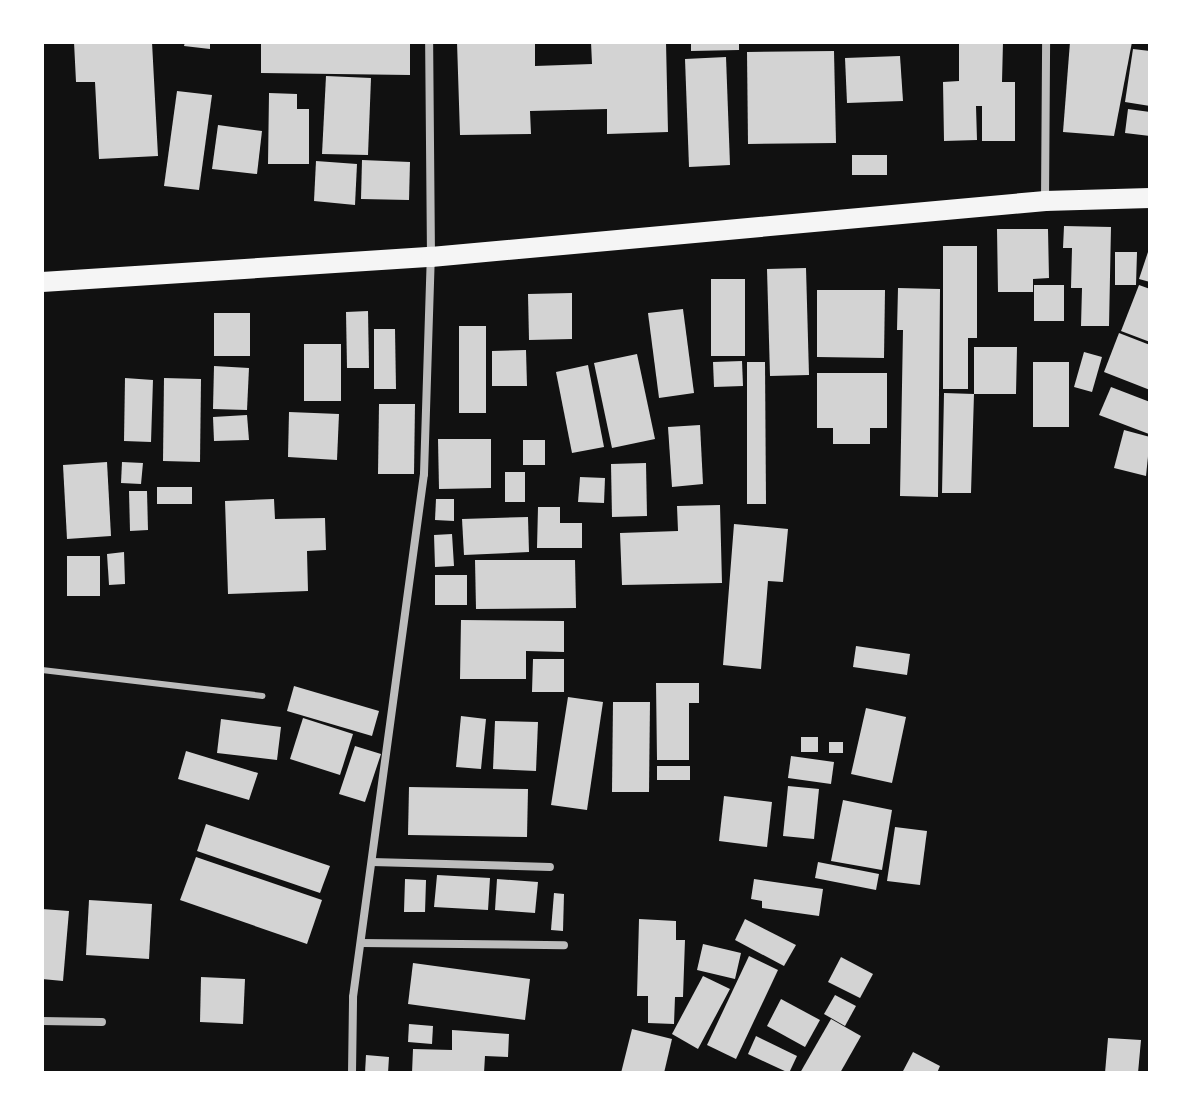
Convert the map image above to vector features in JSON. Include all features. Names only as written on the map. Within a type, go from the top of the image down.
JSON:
[{"type":"main road","points":[[42,282],[431,257],[1045,201],[1150,198]]},
{"type":"street","points":[[352,1073],[353,997],[424,474],[431,257],[429,42]]},
{"type":"street","points":[[1045,201],[1046,42]]},
{"type":"street","points":[[372,862],[550,867]]},
{"type":"street","points":[[361,943],[564,945]]},
{"type":"street","points":[[42,1021],[102,1022]]},
{"type":"lane","points":[[42,670],[262,696]]},
{"type":"building","points":[[74,42],[152,42],[158,156],[99,159],[95,82],[76,82]]},
{"type":"building","points":[[185,42],[210,42],[210,49],[184,46]]},
{"type":"building","points":[[261,42],[410,42],[410,75],[261,73]]},
{"type":"building","points":[[457,42],[535,42],[535,66],[592,64],[591,42],[666,42],[668,132],[607,134],[607,109],[530,111],[531,134],[460,135]]},
{"type":"building","points":[[691,42],[739,42],[739,50],[691,51]]},
{"type":"building","points":[[959,42],[1003,42],[1002,82],[1015,82],[1015,141],[982,141],[982,106],[976,106],[977,140],[944,141],[943,82],[959,81]]},
{"type":"building","points":[[1070,42],[1132,42],[1114,136],[1063,132]]},
{"type":"building","points":[[1133,49],[1150,51],[1150,106],[1125,102]]},
{"type":"building","points":[[834,51],[836,143],[748,144],[747,52]]},
{"type":"building","points":[[900,56],[903,101],[847,103],[845,58]]},
{"type":"building","points":[[726,57],[730,165],[689,167],[685,59]]},
{"type":"building","points":[[326,76],[371,78],[368,155],[322,154]]},
{"type":"building","points":[[177,91],[212,95],[199,190],[164,186]]},
{"type":"building","points":[[269,93],[297,94],[297,109],[309,109],[309,164],[268,164]]},
{"type":"building","points":[[1128,109],[1150,112],[1150,136],[1125,133]]},
{"type":"building","points":[[218,125],[262,131],[257,174],[212,169]]},
{"type":"building","points":[[852,155],[887,155],[887,175],[852,175]]},
{"type":"building","points":[[362,160],[410,162],[409,200],[361,199]]},
{"type":"building","points":[[316,161],[357,164],[355,205],[314,201]]},
{"type":"building","points":[[1064,226],[1111,227],[1109,326],[1081,326],[1082,288],[1071,288],[1072,248],[1063,248]]},
{"type":"building","points":[[997,229],[1048,229],[1049,278],[1033,279],[1033,292],[998,292]]},
{"type":"building","points":[[943,246],[977,246],[977,338],[968,338],[968,389],[943,389]]},
{"type":"building","points":[[1150,246],[1150,282],[1139,279]]},
{"type":"building","points":[[1115,252],[1137,252],[1136,285],[1115,285]]},
{"type":"building","points":[[806,268],[809,375],[770,376],[767,269]]},
{"type":"building","points":[[711,279],[745,279],[745,356],[711,356]]},
{"type":"building","points":[[1034,285],[1064,285],[1064,321],[1034,321]]},
{"type":"building","points":[[1139,285],[1150,289],[1150,342],[1121,331]]},
{"type":"building","points":[[898,288],[940,289],[938,497],[900,496],[903,330],[897,330]]},
{"type":"building","points":[[817,290],[885,290],[884,358],[817,357]]},
{"type":"building","points":[[572,293],[572,339],[529,340],[528,294]]},
{"type":"building","points":[[683,309],[694,393],[659,398],[648,313]]},
{"type":"building","points":[[368,311],[369,368],[347,368],[346,312]]},
{"type":"building","points":[[214,313],[250,313],[250,356],[214,356]]},
{"type":"building","points":[[459,326],[486,326],[486,413],[459,413]]},
{"type":"building","points":[[374,329],[395,329],[396,389],[374,389]]},
{"type":"building","points":[[1119,333],[1150,345],[1150,390],[1104,372]]},
{"type":"building","points":[[304,344],[341,344],[341,401],[304,401]]},
{"type":"building","points":[[974,347],[1017,347],[1016,394],[974,394]]},
{"type":"building","points":[[526,350],[527,386],[492,386],[492,351]]},
{"type":"building","points":[[1084,352],[1102,357],[1092,392],[1074,387]]},
{"type":"building","points":[[637,354],[655,439],[612,448],[594,363]]},
{"type":"building","points":[[742,361],[743,386],[714,387],[713,362]]},
{"type":"building","points":[[747,362],[765,362],[766,504],[747,504]]},
{"type":"building","points":[[1033,362],[1069,362],[1069,427],[1033,427]]},
{"type":"building","points":[[588,365],[604,447],[572,453],[556,372]]},
{"type":"building","points":[[214,366],[249,368],[247,410],[213,409]]},
{"type":"building","points":[[817,373],[887,373],[887,428],[870,428],[870,444],[833,444],[833,428],[817,428]]},
{"type":"building","points":[[125,378],[153,380],[151,442],[124,441]]},
{"type":"building","points":[[164,378],[201,379],[200,462],[163,461]]},
{"type":"building","points":[[1111,387],[1150,402],[1149,434],[1099,415]]},
{"type":"building","points":[[944,393],[974,394],[971,493],[942,493]]},
{"type":"building","points":[[379,404],[415,404],[414,474],[378,474]]},
{"type":"building","points":[[289,412],[339,414],[337,460],[288,457]]},
{"type":"building","points":[[247,415],[249,440],[214,441],[213,417]]},
{"type":"building","points":[[700,425],[703,484],[672,487],[668,427]]},
{"type":"building","points":[[1124,430],[1150,437],[1146,476],[1114,468]]},
{"type":"building","points":[[438,439],[491,439],[491,488],[439,489]]},
{"type":"building","points":[[523,440],[545,440],[545,465],[523,465]]},
{"type":"building","points":[[107,462],[111,536],[67,539],[63,465]]},
{"type":"building","points":[[122,462],[143,463],[141,484],[121,483]]},
{"type":"building","points":[[646,463],[647,516],[612,517],[611,464]]},
{"type":"building","points":[[505,472],[525,472],[525,502],[505,502]]},
{"type":"building","points":[[580,477],[605,478],[604,503],[578,502]]},
{"type":"building","points":[[157,487],[192,487],[192,504],[157,504]]},
{"type":"building","points":[[129,491],[147,491],[148,530],[130,531]]},
{"type":"building","points":[[274,499],[275,519],[325,518],[326,550],[307,551],[308,591],[228,594],[225,501]]},
{"type":"building","points":[[436,499],[454,499],[454,521],[435,520]]},
{"type":"building","points":[[720,505],[722,583],[622,585],[620,533],[678,531],[677,506]]},
{"type":"building","points":[[538,507],[560,507],[560,523],[582,523],[582,548],[537,548]]},
{"type":"building","points":[[528,517],[529,552],[464,555],[462,519]]},
{"type":"building","points":[[734,524],[788,529],[783,582],[768,581],[761,669],[723,665]]},
{"type":"building","points":[[452,534],[454,566],[435,567],[434,535]]},
{"type":"building","points":[[124,552],[125,584],[109,585],[107,554]]},
{"type":"building","points":[[67,556],[100,556],[100,596],[67,596]]},
{"type":"building","points":[[475,560],[575,560],[576,608],[476,609]]},
{"type":"building","points":[[435,575],[467,575],[467,605],[435,605]]},
{"type":"building","points":[[461,620],[564,621],[564,652],[526,651],[526,679],[460,679]]},
{"type":"building","points":[[856,646],[910,654],[907,675],[853,667]]},
{"type":"building","points":[[533,659],[564,659],[564,692],[532,692]]},
{"type":"building","points":[[656,683],[699,683],[699,703],[689,703],[689,760],[657,760]]},
{"type":"building","points":[[294,686],[379,711],[372,736],[287,711]]},
{"type":"building","points":[[568,697],[603,702],[587,810],[551,805]]},
{"type":"building","points":[[613,702],[650,702],[649,792],[612,792]]},
{"type":"building","points":[[866,708],[906,717],[892,783],[851,774]]},
{"type":"building","points":[[461,716],[486,719],[481,769],[456,767]]},
{"type":"building","points":[[303,718],[353,734],[340,775],[290,759]]},
{"type":"building","points":[[221,719],[281,727],[277,760],[217,753]]},
{"type":"building","points":[[495,721],[538,722],[536,771],[493,769]]},
{"type":"building","points":[[801,737],[818,737],[818,752],[801,752]]},
{"type":"building","points":[[829,742],[843,742],[843,753],[829,753]]},
{"type":"building","points":[[355,746],[381,754],[365,802],[339,794]]},
{"type":"building","points":[[186,751],[258,773],[249,800],[178,779]]},
{"type":"building","points":[[791,756],[834,762],[831,784],[788,778]]},
{"type":"building","points":[[657,766],[690,766],[690,780],[657,780]]},
{"type":"building","points":[[788,786],[819,789],[814,839],[783,836]]},
{"type":"building","points":[[409,787],[528,789],[527,837],[408,835]]},
{"type":"building","points":[[724,796],[772,802],[767,847],[719,841]]},
{"type":"building","points":[[843,800],[892,810],[882,870],[831,861]]},
{"type":"building","points":[[206,824],[330,866],[320,893],[197,851]]},
{"type":"building","points":[[895,827],[927,831],[920,885],[887,881]]},
{"type":"building","points":[[196,857],[322,900],[307,944],[180,900]]},
{"type":"building","points":[[818,862],[879,874],[876,890],[815,878]]},
{"type":"building","points":[[437,875],[490,878],[488,910],[434,907]]},
{"type":"building","points":[[405,879],[426,880],[425,912],[404,912]]},
{"type":"building","points":[[497,879],[538,882],[535,913],[495,910]]},
{"type":"building","points":[[754,879],[823,889],[819,916],[762,908],[762,901],[751,899]]},
{"type":"building","points":[[554,893],[564,894],[563,931],[551,930]]},
{"type":"building","points":[[89,900],[152,904],[149,959],[86,955]]},
{"type":"building","points":[[42,909],[69,911],[63,981],[42,979]]},
{"type":"building","points":[[639,919],[676,921],[676,940],[685,940],[683,997],[675,997],[674,1024],[648,1023],[648,996],[637,996]]},
{"type":"building","points":[[745,919],[796,945],[784,966],[735,940]]},
{"type":"building","points":[[703,944],[741,953],[735,979],[697,970]]},
{"type":"building","points":[[749,956],[778,970],[736,1059],[707,1045]]},
{"type":"building","points":[[841,957],[873,974],[860,998],[828,982]]},
{"type":"building","points":[[413,963],[530,979],[525,1020],[408,1004]]},
{"type":"building","points":[[703,976],[730,989],[698,1049],[672,1034]]},
{"type":"building","points":[[201,977],[245,979],[243,1024],[200,1022]]},
{"type":"building","points":[[835,995],[856,1006],[845,1026],[824,1014]]},
{"type":"building","points":[[781,999],[820,1020],[805,1047],[767,1026]]},
{"type":"building","points":[[831,1019],[861,1036],[840,1073],[800,1073]]},
{"type":"building","points":[[409,1024],[433,1026],[432,1044],[408,1042]]},
{"type":"building","points":[[632,1029],[672,1039],[664,1073],[621,1073]]},
{"type":"building","points":[[452,1030],[509,1034],[508,1057],[485,1056],[484,1073],[412,1073],[413,1049],[452,1050]]},
{"type":"building","points":[[756,1036],[797,1056],[789,1073],[748,1054]]},
{"type":"building","points":[[1108,1038],[1141,1040],[1138,1073],[1105,1073]]},
{"type":"building","points":[[913,1052],[940,1066],[937,1073],[902,1073]]},
{"type":"building","points":[[366,1055],[389,1057],[388,1073],[365,1073]]}]
